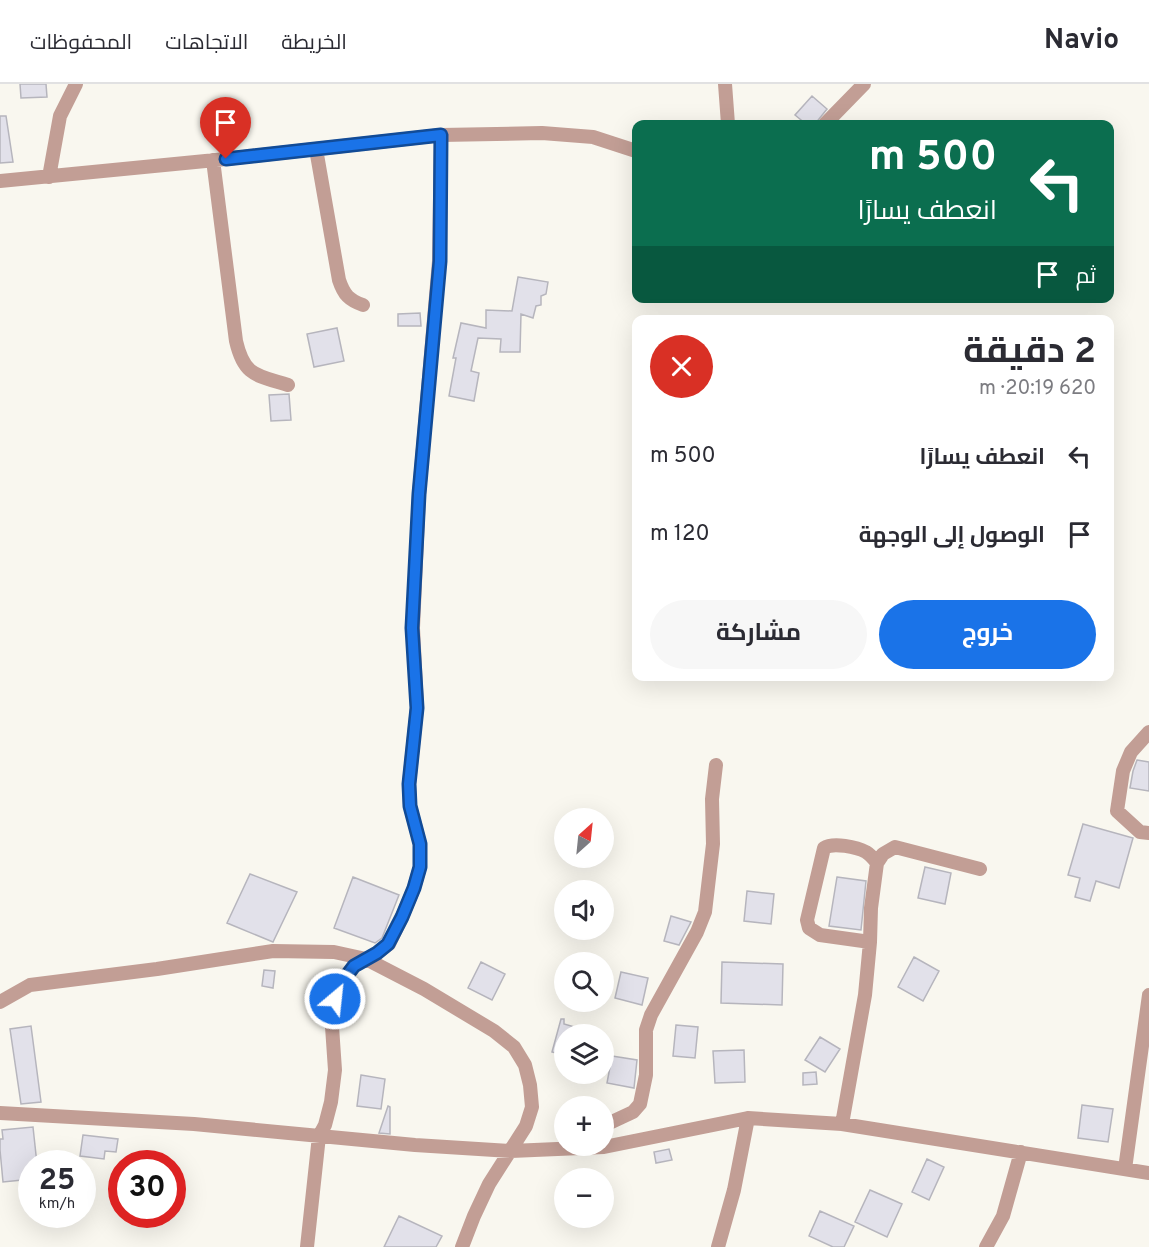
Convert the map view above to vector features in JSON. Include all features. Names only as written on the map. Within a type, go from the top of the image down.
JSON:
[{"type":"street","points":[[49,177],[60,116],[76,84]]},
{"type":"street","points":[[725,84],[728,120]]},
{"type":"street","points":[[829,120],[864,84]]},
{"type":"street","points":[[0,182],[441,135],[542,133],[593,137],[632,150]]},
{"type":"street","points":[[307,1247],[319,1136],[325,1125],[331,1102],[335,1070],[331,1012],[339,986],[354,966],[388,944],[402,917],[420,867],[420,844],[410,806],[409,784],[417,708],[412,628],[419,494],[440,261],[441,135]]},
{"type":"street","points":[[316,149],[339,280],[350,300],[363,305]]},
{"type":"street","points":[[213,160],[240,359],[247,369],[258,376],[288,385]]},
{"type":"street","points":[[1149,732],[1131,752],[1123,771],[1117,812],[1140,832],[1149,833]]},
{"type":"street","points":[[614,1121],[633,1112],[640,1104],[646,1075],[646,1030],[651,1015],[697,932],[705,912],[713,844],[712,799],[716,765]]},
{"type":"street","points":[[870,942],[820,935],[809,928],[807,920],[824,848],[833,844],[862,851],[877,862]]},
{"type":"street","points":[[842,1124],[865,995],[870,919],[877,862],[883,854],[895,847],[980,868]]},
{"type":"street","points":[[0,1002],[30,985],[273,951],[334,952],[366,959],[424,989],[494,1031],[514,1047],[525,1065],[530,1085],[532,1107],[526,1126],[489,1184],[462,1247]]},
{"type":"street","points":[[1125,1169],[1149,995]]},
{"type":"street","points":[[0,1113],[194,1124],[415,1145],[511,1151],[604,1147],[748,1118],[842,1124],[1149,1173]]},
{"type":"street","points":[[718,1247],[734,1190],[748,1118]]},
{"type":"street","points":[[540,1151],[554,1146]]},
{"type":"street","points":[[986,1247],[1003,1216],[1021,1152]]},
{"type":"building","points":[[20,84],[46,84],[47,97],[21,98]]},
{"type":"building","points":[[812,96],[827,109],[818,120],[801,120],[795,115]]},
{"type":"building","points":[[0,116],[6,116],[13,162],[0,163]]},
{"type":"building","points":[[518,277],[548,282],[546,294],[541,296],[541,305],[536,306],[533,318],[521,314],[520,352],[500,352],[501,339],[478,338],[471,371],[479,373],[474,401],[449,396],[456,358],[453,358],[461,323],[486,328],[486,310],[512,311]]},
{"type":"building","points":[[420,313],[421,326],[398,326],[398,314]]},
{"type":"building","points":[[337,328],[344,361],[314,367],[307,334]]},
{"type":"building","points":[[289,394],[291,420],[271,421],[269,395]]},
{"type":"building","points":[[1137,760],[1149,762],[1149,791],[1130,788]]},
{"type":"building","points":[[1083,824],[1133,838],[1119,888],[1096,881],[1090,901],[1075,897],[1080,878],[1068,875]]},
{"type":"building","points":[[925,867],[951,873],[945,904],[918,898]]},
{"type":"building","points":[[250,874],[297,892],[273,942],[227,923]]},
{"type":"building","points":[[353,877],[399,895],[382,938],[375,943],[334,928]]},
{"type":"building","points":[[837,877],[866,881],[861,930],[829,926]]},
{"type":"building","points":[[747,891],[774,894],[771,924],[744,921]]},
{"type":"building","points":[[671,916],[691,922],[679,945],[664,941]]},
{"type":"building","points":[[914,957],[939,971],[923,1001],[898,987]]},
{"type":"building","points":[[481,962],[505,974],[492,1000],[468,988]]},
{"type":"building","points":[[722,962],[783,964],[782,1005],[721,1003]]},
{"type":"building","points":[[264,970],[275,971],[273,988],[262,986]]},
{"type":"building","points":[[621,972],[648,978],[642,1005],[615,998]]},
{"type":"building","points":[[676,1025],[698,1027],[695,1058],[673,1056]]},
{"type":"building","points":[[31,1026],[41,1102],[21,1104],[10,1029]]},
{"type":"building","points":[[820,1037],[840,1049],[825,1072],[805,1060]]},
{"type":"building","points":[[744,1050],[745,1082],[715,1083],[713,1051]]},
{"type":"building","points":[[614,1056],[637,1060],[634,1088],[612,1084]]},
{"type":"building","points":[[816,1072],[817,1084],[803,1085],[803,1073]]},
{"type":"building","points":[[361,1075],[385,1079],[381,1109],[357,1106]]},
{"type":"building","points":[[1082,1105],[1113,1109],[1108,1142],[1078,1138]]},
{"type":"building","points":[[388,1106],[390,1107],[390,1134],[379,1133]]},
{"type":"building","points":[[33,1127],[35,1150],[18,1150],[18,1180],[3,1182],[0,1150],[0,1139],[3,1139],[2,1130]]},
{"type":"building","points":[[83,1135],[118,1139],[116,1150],[105,1151],[104,1159],[96,1158],[96,1150],[81,1150]]},
{"type":"building","points":[[669,1149],[672,1160],[656,1163],[654,1152]]},
{"type":"building","points":[[927,1159],[944,1167],[929,1200],[912,1192]]},
{"type":"building","points":[[870,1190],[902,1204],[887,1237],[855,1222]]},
{"type":"building","points":[[820,1211],[854,1226],[844,1247],[833,1247],[809,1236]]},
{"type":"building","points":[[399,1216],[442,1236],[436,1247],[384,1247]]},
{"type":"route","points":[[226,159],[441,135],[440,261],[419,494],[412,628],[417,708],[409,784],[410,806],[420,844],[420,867],[402,917],[388,944],[354,966],[339,986],[335,999]]}]
